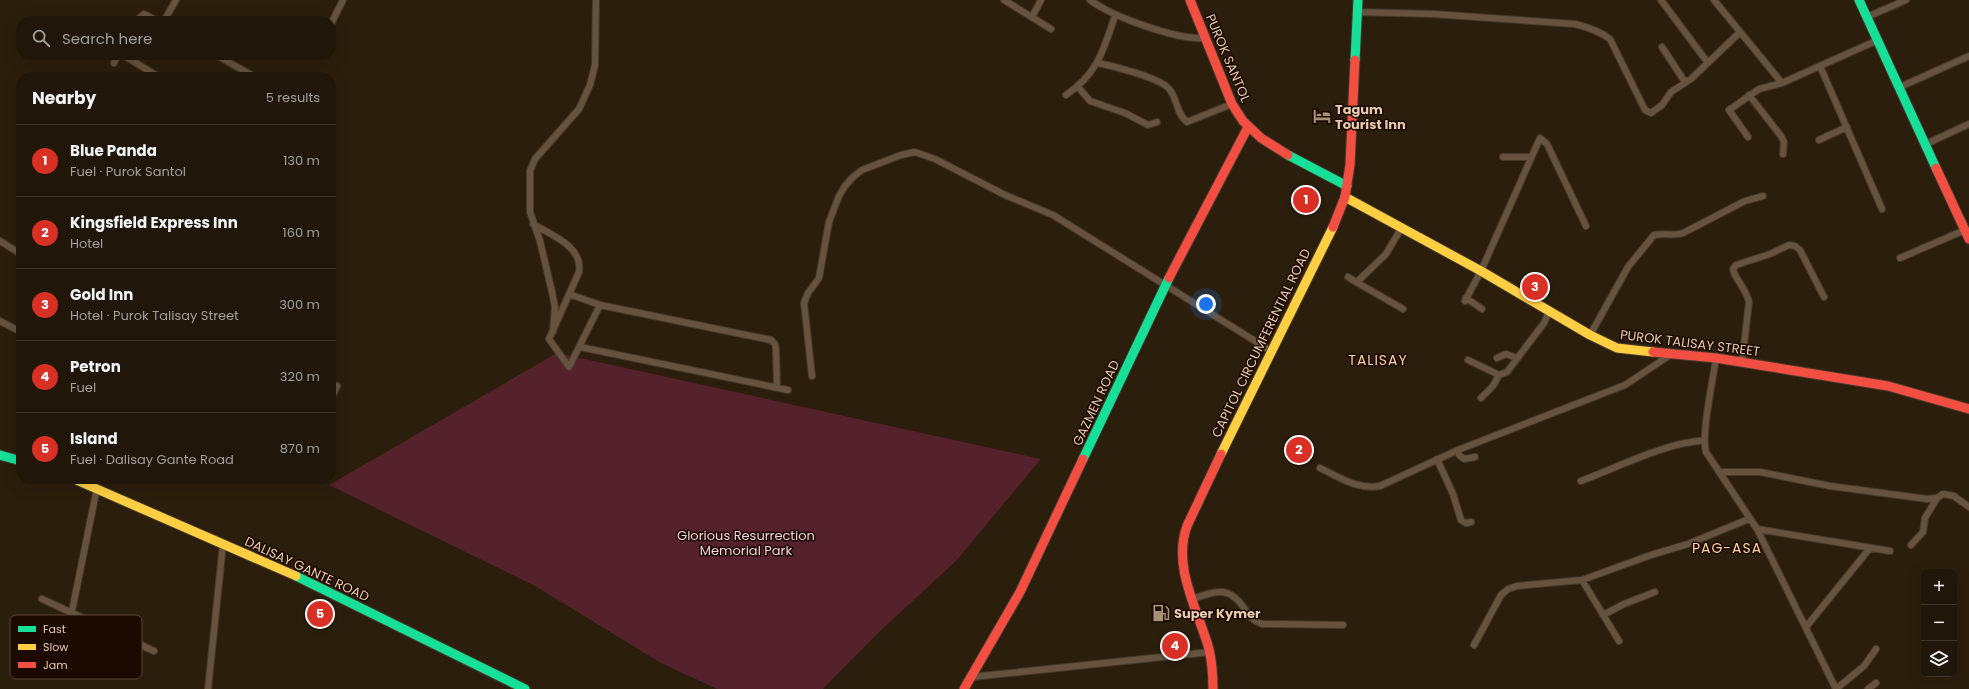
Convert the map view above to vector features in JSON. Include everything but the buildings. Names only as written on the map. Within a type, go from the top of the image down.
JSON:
[{"type":"street","points":[[167,16],[176,0]]},
{"type":"street","points":[[335,16],[343,0]]},
{"type":"street","points":[[553,331],[555,307],[540,241],[530,212],[530,171],[535,159],[576,113],[583,102],[595,65],[596,0]]},
{"type":"street","points":[[1004,0],[1051,29]]},
{"type":"street","points":[[1032,17],[1041,0]]},
{"type":"street","points":[[1090,0],[1115,16],[1188,38],[1204,38]]},
{"type":"street","name":"PUROK SANTOL","points":[[1190,0],[1204,38],[1232,104],[1248,127],[1292,158],[1347,186]]},
{"type":"street","name":"CAPITOL CIRCUMFERENTIAL ROAD","points":[[1213,689],[1214,676],[1210,652],[1184,570],[1184,535],[1194,510],[1332,229],[1345,197],[1352,150],[1358,0]]},
{"type":"street","points":[[1661,0],[1708,63]]},
{"type":"street","points":[[1714,0],[1782,84]]},
{"type":"street","points":[[1859,0],[1969,239]]},
{"type":"street","points":[[1867,17],[1906,0]]},
{"type":"street","points":[[1357,12],[1433,14],[1575,24],[1585,27],[1610,39],[1645,110],[1651,113],[1662,105],[1671,92],[1708,63],[1740,33]]},
{"type":"street","points":[[1066,95],[1078,87],[1098,62],[1115,16]]},
{"type":"street","points":[[1748,137],[1729,110],[1749,95],[1759,89],[1782,84],[1878,40]]},
{"type":"street","points":[[1662,47],[1685,82]]},
{"type":"street","points":[[1900,87],[1969,56]]},
{"type":"street","points":[[131,60],[151,72]]},
{"type":"street","points":[[224,60],[242,72]]},
{"type":"street","points":[[1098,62],[1126,70],[1167,86],[1173,94],[1181,116],[1188,122],[1232,104]]},
{"type":"street","points":[[1820,66],[1882,209]]},
{"type":"street","points":[[1078,87],[1090,101],[1125,113],[1144,123],[1148,124],[1157,122]]},
{"type":"street","points":[[1749,95],[1781,136],[1784,142],[1783,154]]},
{"type":"street","points":[[1926,144],[1969,124]]},
{"type":"street","points":[[1819,140],[1847,126]]},
{"type":"street","name":"GAZMEN ROAD","points":[[964,689],[1020,592],[1166,285],[1248,127]]},
{"type":"street","points":[[1482,309],[1466,300],[1481,271],[1538,140],[1542,139],[1547,144],[1586,226]]},
{"type":"street","points":[[812,376],[804,303],[805,298],[819,278],[829,222],[839,196],[853,177],[862,170],[910,152],[935,159],[1005,195],[1053,216],[1166,285],[1271,352]]},
{"type":"street","points":[[1503,157],[1531,157]]},
{"type":"street","points":[[1590,335],[1628,268],[1654,235],[1662,234],[1673,236],[1683,234],[1745,201],[1763,196]]},
{"type":"street","name":"PUROK TALISAY STREET","points":[[1345,197],[1481,271],[1590,335],[1617,348],[1716,358],[1888,386],[1969,409]]},
{"type":"street","points":[[533,224],[573,249],[580,264],[579,272],[549,339],[569,368],[600,305]]},
{"type":"street","points":[[1356,282],[1386,254],[1402,227]]},
{"type":"street","points":[[1900,258],[1965,230]]},
{"type":"street","points":[[0,241],[16,251]]},
{"type":"street","points":[[1742,362],[1749,302],[1747,293],[1733,274],[1733,269],[1736,265],[1770,254],[1789,245],[1795,246],[1800,250],[1824,297]]},
{"type":"street","points":[[1348,277],[1403,309]]},
{"type":"street","points":[[569,294],[600,305],[771,340],[775,344],[776,350],[777,387]]},
{"type":"street","points":[[1481,398],[1493,386],[1499,375],[1507,372],[1544,323],[1549,312]]},
{"type":"street","points":[[0,321],[16,329]]},
{"type":"street","points":[[580,346],[788,390]]},
{"type":"street","points":[[1497,358],[1506,354],[1517,358]]},
{"type":"street","points":[[1320,468],[1355,485],[1370,488],[1388,483],[1458,450],[1624,385],[1672,354]]},
{"type":"street","points":[[1716,358],[1705,440],[1706,452],[1757,529],[1836,689],[1864,666],[1876,649]]},
{"type":"street","points":[[1468,360],[1499,375]]},
{"type":"street","points":[[336,390],[338,386]]},
{"type":"street","points":[[1581,481],[1662,450],[1689,442],[1705,440]]},
{"type":"street","points":[[1458,450],[1461,458],[1464,459],[1475,457]]},
{"type":"street","points":[[0,455],[16,460]]},
{"type":"street","points":[[1437,459],[1453,494],[1461,520],[1466,523],[1471,522]]},
{"type":"street","points":[[1719,472],[1760,472],[1830,486],[1937,498]]},
{"type":"street","name":"DALISAY GANTE ROAD","points":[[87,484],[295,576],[525,689]]},
{"type":"street","points":[[72,611],[97,488]]},
{"type":"street","points":[[1911,545],[1923,532],[1925,518],[1937,498],[1943,494],[1949,494],[1969,507]]},
{"type":"street","points":[[1474,645],[1501,595],[1508,589],[1517,586],[1582,580],[1651,555],[1688,544],[1749,519]]},
{"type":"street","points":[[1757,529],[1890,551]]},
{"type":"street","points":[[208,689],[223,544]]},
{"type":"street","points":[[1806,628],[1870,548]]},
{"type":"street","points":[[1582,580],[1619,641]]},
{"type":"street","points":[[1192,599],[1213,592],[1224,591],[1233,596],[1244,607],[1252,619],[1262,624],[1343,625]]},
{"type":"street","points":[[1603,615],[1624,604],[1655,592]]},
{"type":"street","points":[[42,599],[80,615]]},
{"type":"street","points":[[142,645],[154,651]]},
{"type":"street","points":[[972,676],[1210,652]]},
{"type":"street","points":[[1868,689],[1876,683]]},
{"type":"green space","name":"Glorious Resurrection Memorial Park","points":[[557,353],[1041,459],[956,561],[880,631],[823,689],[717,689],[661,663],[535,586],[329,485],[336,484],[336,481]]},
{"type":"traffic: fast","points":[[1355,60],[1358,0]]},
{"type":"traffic: fast","points":[[1859,0],[1936,168]]},
{"type":"traffic: fast","points":[[1288,155],[1347,186]]},
{"type":"traffic: fast","points":[[1083,459],[1169,278]]},
{"type":"traffic: fast","points":[[0,455],[16,460]]},
{"type":"traffic: fast","points":[[296,576],[525,689]]},
{"type":"traffic: slow","points":[[1345,197],[1481,271],[1590,335],[1617,348],[1653,352]]},
{"type":"traffic: slow","points":[[1221,454],[1333,227]]},
{"type":"traffic: slow","points":[[85,484],[296,576]]},
{"type":"traffic: jam","points":[[1190,0],[1232,104],[1243,121],[1261,138],[1288,155]]},
{"type":"traffic: jam","points":[[1333,227],[1345,197],[1350,165],[1355,60]]},
{"type":"traffic: jam","points":[[1169,278],[1248,127]]},
{"type":"traffic: jam","points":[[1936,168],[1969,239]]},
{"type":"traffic: jam","points":[[1653,352],[1716,358],[1888,386],[1969,409]]},
{"type":"traffic: jam","points":[[1213,689],[1209,649],[1184,573],[1183,541],[1187,526],[1221,454]]},
{"type":"traffic: jam","points":[[964,689],[1020,592],[1083,459]]},
{"type":"place","name":"Tagum Tourist Inn","points":[[1322,116]]},
{"type":"place","name":"Blue Panda","points":[[1306,200]]},
{"type":"place","name":"Gold Inn","points":[[1535,287]]},
{"type":"place","name":"Kingsfield Express Inn","points":[[1299,450]]},
{"type":"place","name":"Super Kymer","points":[[1161,613]]},
{"type":"place","name":"Island","points":[[320,614]]},
{"type":"place","name":"Petron","points":[[1175,646]]},
{"type":"district","name":"TALISAY","points":[[1378,360]]},
{"type":"district","name":"PAG-ASA","points":[[1727,548]]}]
